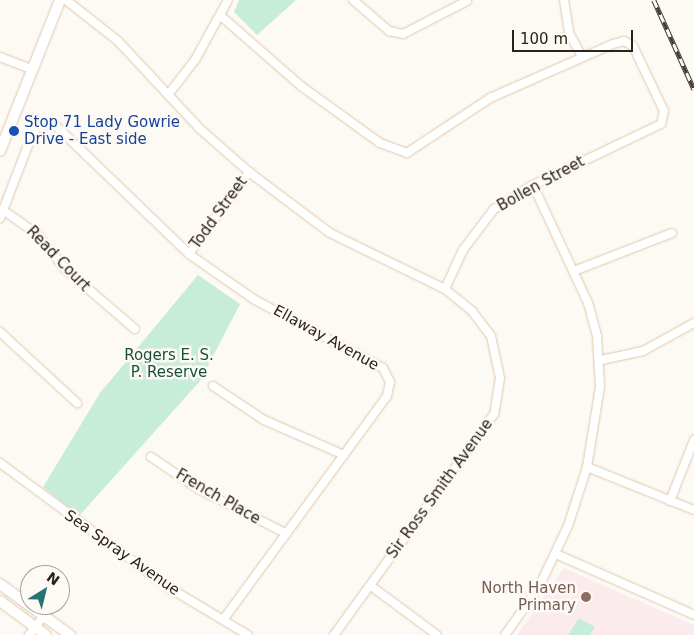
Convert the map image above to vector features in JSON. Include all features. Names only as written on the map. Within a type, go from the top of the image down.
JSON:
[{"type":"main road","points":[[0,151],[60,0]]},
{"type":"main road","points":[[0,584],[70,635]]},
{"type":"main road","points":[[0,601],[32,631],[46,635]]},
{"type":"street","name":"Sir Ross Smith Avenue","points":[[66,0],[118,41],[168,95],[249,172],[330,233],[445,289],[472,311],[491,336],[500,378],[494,414],[334,635]]},
{"type":"street","points":[[168,95],[196,60],[228,0]]},
{"type":"street","points":[[353,0],[389,31],[403,34],[466,1]]},
{"type":"street","points":[[220,16],[301,86],[395,152],[420,147],[484,102],[582,56],[569,33],[564,0]]},
{"type":"street","name":"Bollen Street","points":[[445,289],[476,230],[494,209],[532,185],[656,128],[663,121],[664,111],[633,46],[624,41],[582,56]]},
{"type":"street","points":[[0,57],[32,69]]},
{"type":"street","name":"Ellaway Avenue","points":[[1,214],[34,130],[44,124],[57,127],[189,254],[255,300],[384,368],[390,382],[387,396],[224,619]]},
{"type":"street","name":"Todd Street","points":[[189,254],[249,172]]},
{"type":"street","points":[[505,635],[556,554],[587,467],[600,360],[588,303],[532,185]]},
{"type":"street","name":"Read Court","points":[[1,214],[37,234],[65,269],[136,329]]},
{"type":"street","points":[[574,272],[672,232]]},
{"type":"street","points":[[600,360],[643,351],[694,323]]},
{"type":"street","points":[[0,332],[77,403]]},
{"type":"street","points":[[213,386],[264,420],[344,455]]},
{"type":"street","points":[[670,501],[694,440]]},
{"type":"street","name":"French Place","points":[[151,457],[200,490],[287,534]]},
{"type":"street","name":"Sea Spray Avenue","points":[[0,464],[168,587],[248,635]]},
{"type":"street","points":[[587,467],[694,510]]},
{"type":"street","points":[[556,554],[694,615]]},
{"type":"street","points":[[370,586],[437,635]]},
{"type":"street","points":[[32,631],[44,616]]},
{"type":"shaded area","name":"North Haven Primary","points":[[564,568],[694,625],[694,635],[517,635]]},
{"type":"green space","points":[[239,0],[296,0],[257,35],[234,12]]},
{"type":"green space","name":"Rogers E. S. P. Reserve","points":[[198,275],[240,304],[200,381],[79,516],[43,487],[100,393]]},
{"type":"green space","points":[[579,618],[595,627],[590,635],[568,635]]},
{"type":"railway","points":[[654,0],[694,89]]},
{"type":"place","name":"Stop 71 Lady Gowrie Drive - East side","points":[[14,131]]},
{"type":"place","name":"North Haven Primary","points":[[586,597]]}]
